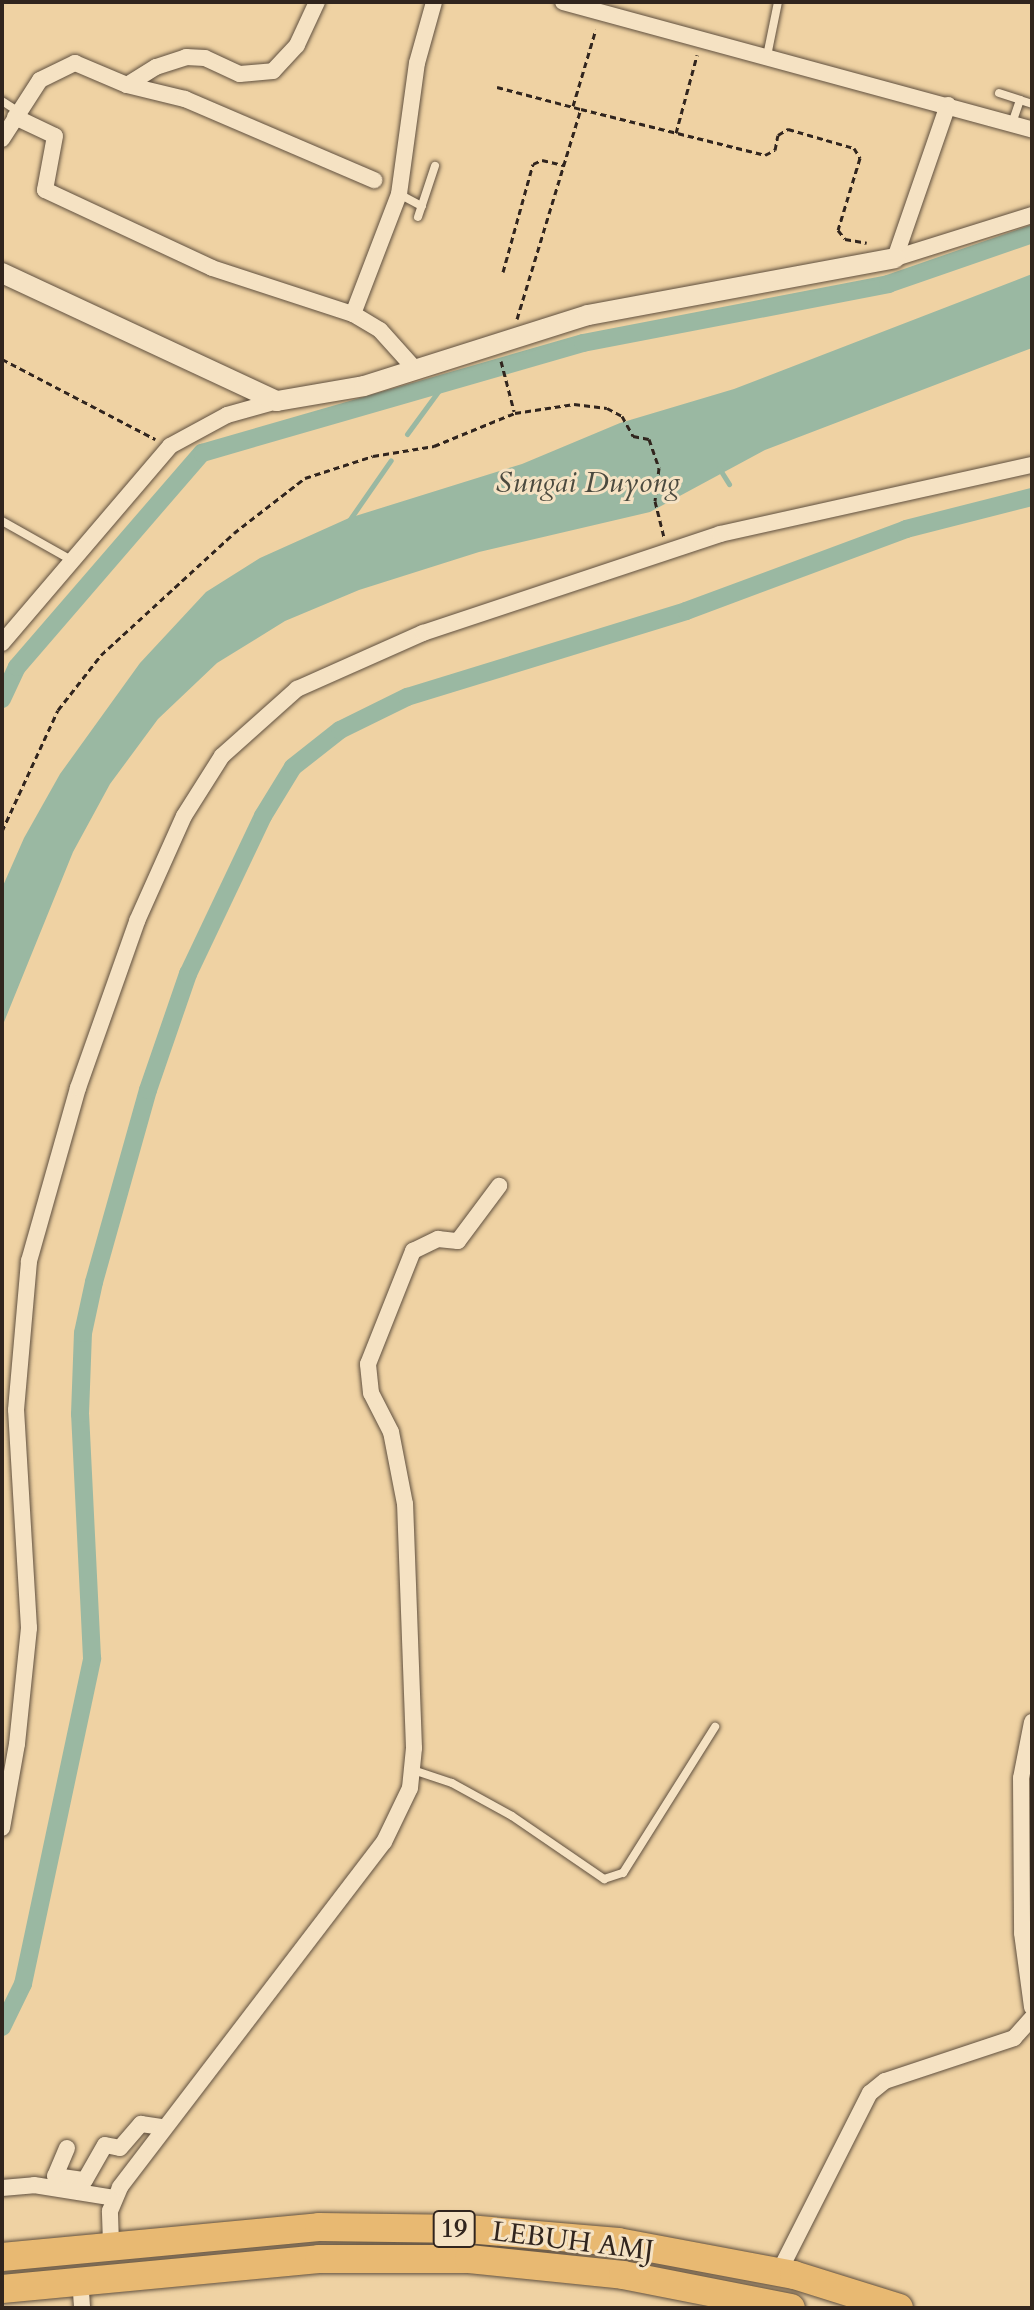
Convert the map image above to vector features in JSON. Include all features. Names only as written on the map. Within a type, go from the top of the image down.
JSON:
[{"type":"highway","name":"LEBUH AMJ","points":[[2,2257],[111,2243],[319,2227],[467,2229],[618,2242],[779,2272],[899,2308]]},
{"type":"highway","name":"LEBUH AMJ","points":[[2,2289],[80,2278],[319,2259],[469,2259],[623,2275],[791,2308]]},
{"type":"street","points":[[127,85],[156,67],[186,57],[205,58],[240,74],[273,71],[297,45],[317,2]]},
{"type":"street","points":[[353,314],[399,194],[417,63],[434,2]]},
{"type":"street","points":[[563,2],[587,5],[701,40],[1032,129]]},
{"type":"street","points":[[2,139],[40,80],[75,63],[127,85],[185,99],[374,180]]},
{"type":"street","points":[[895,258],[948,105]]},
{"type":"street","points":[[17,114],[55,136],[45,190],[212,268],[353,314],[380,330],[415,369]]},
{"type":"street","points":[[2,643],[170,446],[227,415],[277,401],[364,386],[588,315],[866,266],[1032,215]]},
{"type":"street","points":[[2,273],[277,401]]},
{"type":"street","points":[[2,1828],[17,1744],[29,1628],[16,1410],[29,1261],[78,1088],[127,948],[184,816],[222,756],[297,689],[423,633],[666,549],[853,501],[1032,465]]},
{"type":"street","points":[[111,2243],[114,2198],[163,2127],[384,1842],[401,1812],[413,1770],[405,1504],[391,1432],[371,1393],[368,1364],[413,1251],[438,1239],[458,1241],[499,1186]]},
{"type":"street","points":[[1032,1722],[1021,1778],[1022,1933],[1032,2007]]},
{"type":"street","points":[[779,2272],[870,2093],[885,2081],[1014,2038],[1032,2018]]},
{"type":"street","points":[[67,2148],[55,2176],[85,2180],[105,2145],[120,2148],[141,2124],[163,2127]]},
{"type":"street","points":[[2,2188],[34,2185],[114,2198]]},
{"type":"street","points":[[80,2278],[82,2308]]},
{"type":"lane","points":[[767,56],[778,2]]},
{"type":"lane","points":[[999,93],[1032,104]]},
{"type":"lane","points":[[1012,123],[1020,100]]},
{"type":"lane","points":[[2,101],[17,114]]},
{"type":"lane","points":[[418,217],[435,166]]},
{"type":"lane","points":[[399,194],[422,206]]},
{"type":"lane","points":[[2,521],[73,561]]},
{"type":"lane","points":[[413,1770],[452,1783],[512,1816],[604,1879],[623,1873],[715,1727]]},
{"type":"path","points":[[573,107],[596,29]]},
{"type":"path","points":[[676,133],[701,40]]},
{"type":"path","points":[[497,87],[765,155],[775,150],[778,135],[788,129],[854,148],[860,158],[838,230],[839,237],[871,246],[866,266]]},
{"type":"path","points":[[511,338],[581,109]]},
{"type":"path","points":[[503,272],[533,164],[542,160],[564,165]]},
{"type":"path","points":[[2,359],[170,446]]},
{"type":"path","points":[[503,379],[515,413]]},
{"type":"path","points":[[2,831],[58,710],[101,655],[234,533],[305,478],[373,456],[434,446],[515,413],[574,404],[607,408],[622,416],[633,436],[649,439],[659,468],[655,501],[666,549]]},
{"type":"water","name":"Sungai Duyong","points":[[1032,274],[1032,348],[765,450],[650,512],[479,552],[359,590],[285,621],[217,663],[158,719],[110,784],[73,852],[2,1027],[2,888],[24,838],[60,774],[140,663],[206,592],[260,558],[349,518],[522,464],[620,423],[734,389]]},
{"type":"waterway","points":[[2,699],[17,667],[202,453],[583,343],[888,284],[1032,234]]},
{"type":"waterway","points":[[407,434],[448,378]]},
{"type":"waterway","points":[[348,522],[391,460]]},
{"type":"waterway","points":[[719,468],[729,484]]},
{"type":"waterway","points":[[2,2027],[23,1984],[92,1658],[80,1414],[83,1333],[94,1282],[148,1090],[188,974],[263,816],[293,767],[340,730],[407,697],[686,611],[906,529],[1032,497]]}]
